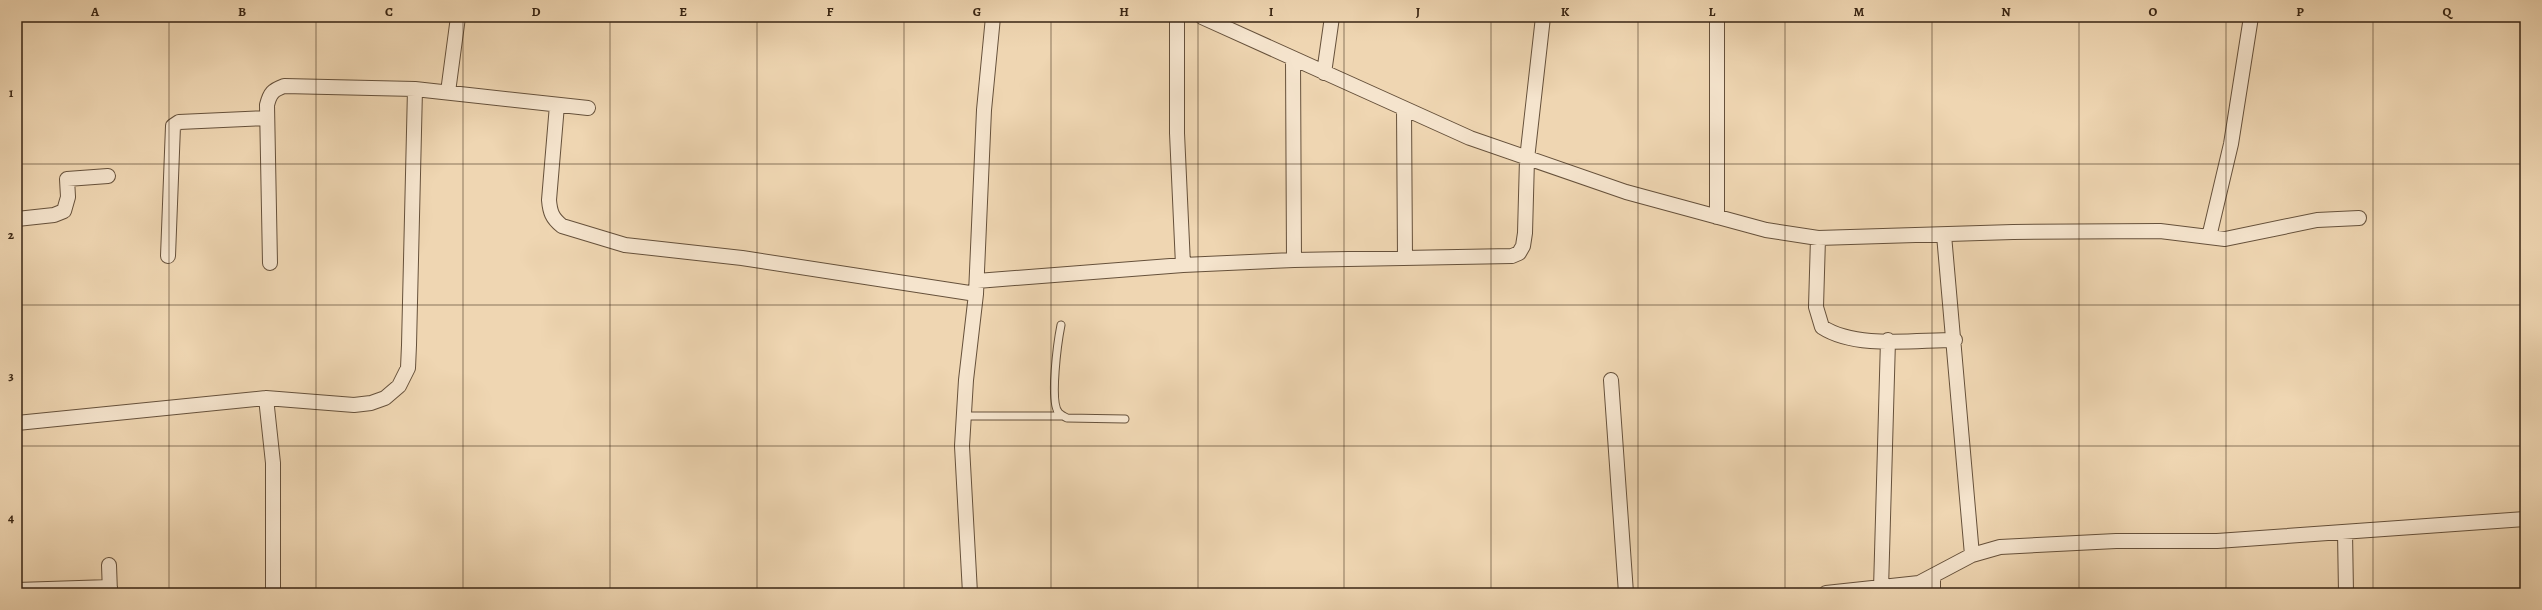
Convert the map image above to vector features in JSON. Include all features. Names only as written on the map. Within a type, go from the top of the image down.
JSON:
[{"type":"street","points":[[448,92],[458,17]]},
{"type":"street","points":[[970,593],[964,513],[962,446],[963,416],[977,287],[984,110],[993,17]]},
{"type":"street","points":[[1177,17],[1177,133],[1183,265]]},
{"type":"street","points":[[1202,17],[1470,138],[1626,192],[1717,218],[1766,230],[1818,238],[2013,232],[2160,231],[2209,237],[2238,237],[2310,221],[2360,218]]},
{"type":"street","points":[[1324,73],[1332,17]]},
{"type":"street","points":[[556,105],[549,200],[552,216],[562,226],[625,245],[977,287],[1183,265],[1294,260],[1512,256],[1519,253],[1523,246],[1525,233],[1527,159],[1543,17]]},
{"type":"street","points":[[1717,17],[1717,218]]},
{"type":"street","points":[[2209,237],[2231,144],[2252,17]]},
{"type":"street","points":[[1293,59],[1294,260]]},
{"type":"street","points":[[270,263],[267,118],[269,94],[275,89],[284,86],[415,89],[588,108]]},
{"type":"street","points":[[17,423],[266,398],[354,405],[371,403],[385,398],[399,386],[408,368],[415,89]]},
{"type":"street","points":[[1404,109],[1405,258]]},
{"type":"street","points":[[168,256],[173,126],[180,122],[267,118]]},
{"type":"street","points":[[17,219],[54,215],[64,211],[68,196],[67,179],[108,176]]},
{"type":"street","points":[[1944,235],[1955,340],[1972,555]]},
{"type":"street","points":[[1818,238],[1816,307],[1822,327],[1836,336],[1864,340],[1955,340]]},
{"type":"street","points":[[1881,589],[1888,340]]},
{"type":"street","points":[[1611,380],[1626,593]]},
{"type":"street","points":[[266,398],[273,463],[273,593]]},
{"type":"street","points":[[1826,593],[1881,589],[1919,583],[1933,577],[1972,555],[2000,547],[2034,544],[2217,541],[2525,519]]},
{"type":"street","points":[[2345,532],[2346,593]]},
{"type":"street","points":[[17,590],[110,590],[109,564]]},
{"type":"street","points":[[1932,593],[1933,577]]},
{"type":"lane","points":[[1061,325],[1057,345],[1056,405],[1059,414],[1067,418],[1125,419]]},
{"type":"lane","points":[[963,416],[1063,416]]}]
